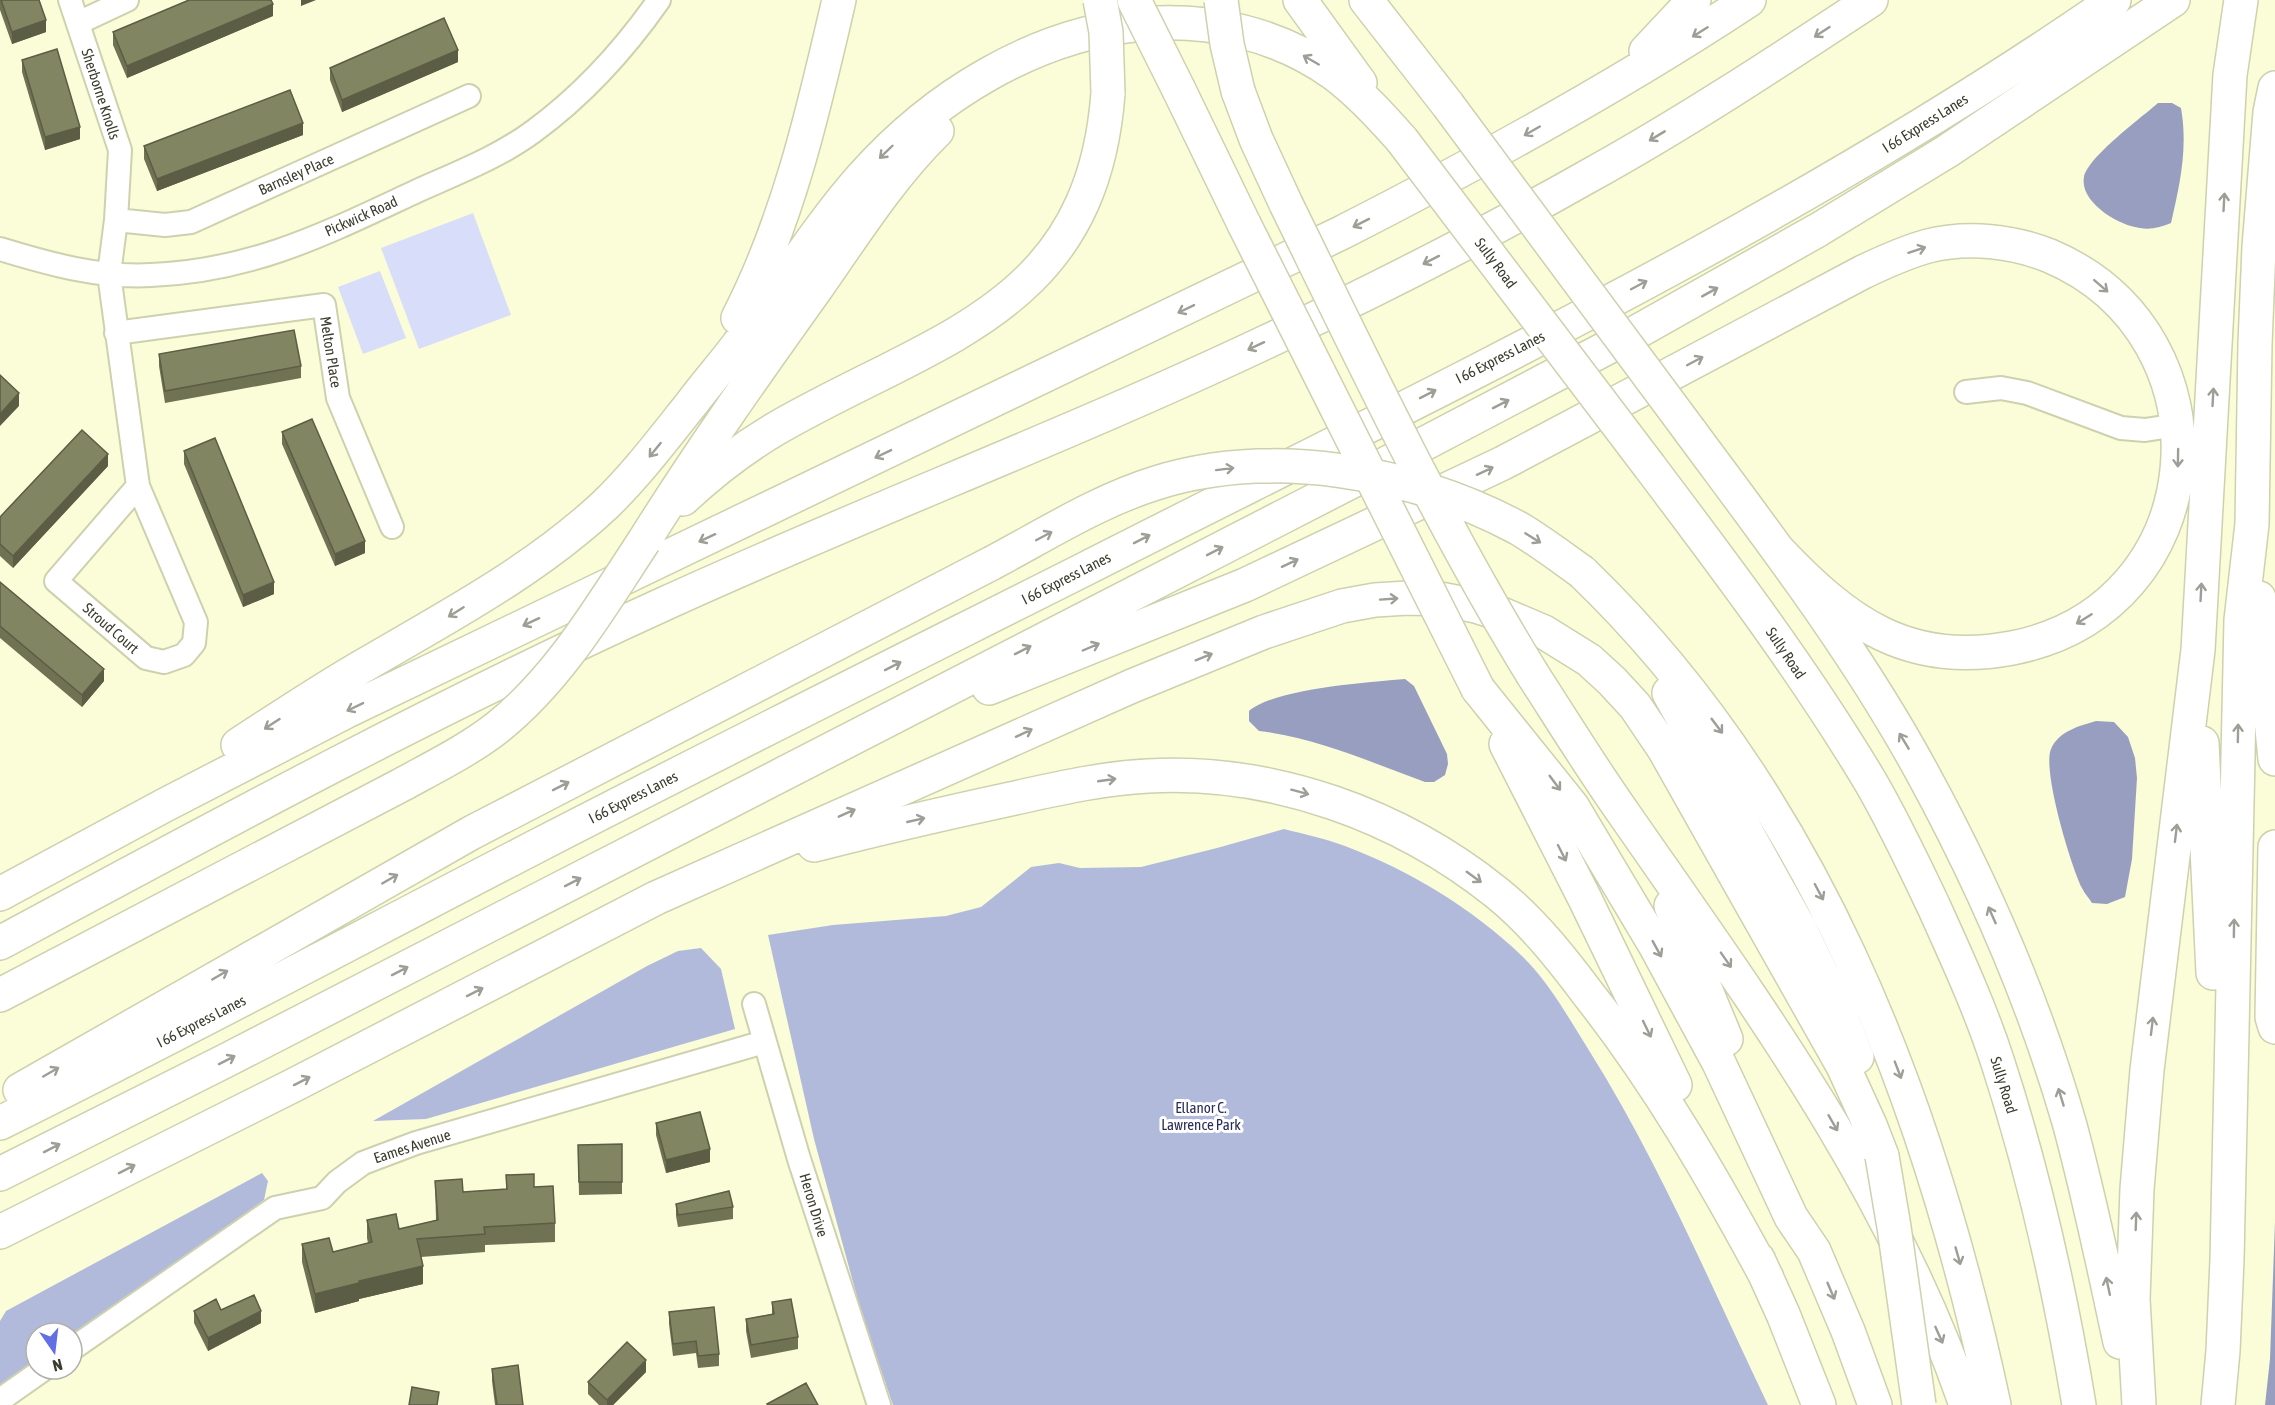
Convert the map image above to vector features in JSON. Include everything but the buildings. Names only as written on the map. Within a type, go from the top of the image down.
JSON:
[{"type":"highway","points":[[691,404],[743,308],[780,223],[823,68],[839,0]]},
{"type":"highway","points":[[1134,0],[1244,224],[1585,899],[1767,1278],[1819,1405]]},
{"type":"highway","points":[[1221,0],[1227,44],[1238,91],[1256,139],[1383,400],[1466,561],[1533,675],[1620,809],[1760,1009],[1832,1121],[1928,1309],[1966,1405]]},
{"type":"highway","name":"Sully Road","points":[[1300,0],[1402,140],[1749,598],[1870,782],[1911,858],[1954,951],[1998,1062],[2040,1207],[2079,1405]]},
{"type":"highway","points":[[1366,0],[1448,105],[1778,550],[1883,706],[1922,772],[1978,882],[2014,966],[2051,1064],[2069,1123],[2100,1248],[2133,1405]]},
{"type":"highway","points":[[1372,0],[1396,40]]},
{"type":"highway","points":[[1584,102],[1629,66],[1666,31],[1694,0]]},
{"type":"highway","points":[[0,894],[226,772],[345,712],[1343,232],[1501,149],[1584,102],[1749,0]]},
{"type":"highway","points":[[0,943],[268,799],[539,662],[726,576],[1208,368],[1417,268],[1635,150],[1871,0]]},
{"type":"highway","name":"I 66 Express Lanes","points":[[0,1123],[167,1039],[539,844],[1473,372],[1723,240],[1919,128],[2114,0]]},
{"type":"highway","points":[[0,1174],[225,1061],[1487,411],[1738,276],[1946,152],[2172,0]]},
{"type":"highway","points":[[2139,1405],[2133,1299],[2137,1189],[2147,1070],[2198,650],[2230,75],[2239,11]]},
{"type":"highway","points":[[34,875],[336,682],[447,618],[572,533],[605,504],[647,460],[738,345],[861,178],[903,137],[953,96],[1099,15]]},
{"type":"highway","points":[[1099,15],[1127,25],[1193,22],[1242,31],[1280,44],[1332,72],[1370,104],[1402,140]]},
{"type":"highway","points":[[701,469],[962,332],[1013,295],[1054,251],[1077,214],[1095,170],[1102,145],[1108,93],[1106,32],[1099,15]]},
{"type":"highway","points":[[0,995],[405,783],[469,747],[497,728],[520,708],[561,662],[644,541],[674,508],[872,210],[927,140],[960,110],[999,81],[1050,52],[1099,15]]},
{"type":"highway","points":[[2218,1405],[2227,1260],[2241,620],[2252,524],[2259,248],[2270,112],[2275,88]]},
{"type":"highway","points":[[841,744],[1010,680],[1245,585],[1503,463],[1863,272],[1929,246],[1972,241],[2016,245],[2038,251],[2067,264],[2092,279],[2117,300],[2138,325],[2156,353],[2168,381],[2177,425],[2178,471],[2174,497],[2165,522],[2147,558],[2135,574],[2115,596],[2086,619],[2056,635],[2025,645],[1994,651],[1959,653],[1926,650],[1893,639],[1861,624],[1832,602],[1778,550]]},
{"type":"highway","points":[[0,1101],[471,833],[1090,511],[1154,484],[1204,472],[1277,466],[1351,473],[1416,488],[1455,500],[1518,529],[1582,572],[1624,612],[1651,642],[1717,726],[1772,808],[1824,900],[1874,1009],[1915,1117],[1940,1192],[1970,1299],[1994,1405]]},
{"type":"highway","points":[[2252,524],[2275,759]]},
{"type":"highway","points":[[1582,572],[1635,640],[1681,713],[1799,927],[1833,998],[1848,1058],[1882,1156],[1919,1405]]},
{"type":"highway","points":[[0,1232],[315,1074],[656,898],[1036,728],[1264,632],[1342,606],[1408,598],[1440,599],[1476,606],[1544,632],[1589,660],[1635,706],[1664,749],[1848,1058]]},
{"type":"highway","points":[[2198,650],[2227,1260]]},
{"type":"highway","points":[[0,1145],[672,800],[855,685]]},
{"type":"highway","points":[[1478,689],[1572,806],[1616,877],[1719,1063],[1791,1217],[1814,1251]]},
{"type":"highway","points":[[621,916],[662,906],[812,846],[981,805],[1102,780],[1146,776],[1220,777],[1286,788],[1316,796],[1373,818],[1423,843],[1499,894],[1534,928],[1603,1012],[1659,1090],[1688,1136],[1767,1278]]},
{"type":"highway","points":[[1620,809],[1673,911],[1752,1106],[1800,1211],[1875,1405]]},
{"type":"highway","points":[[2275,848],[2272,1017],[2275,1027]]},
{"type":"street","name":"Sherborne Knolls","points":[[70,0],[120,150],[116,220],[109,274]]},
{"type":"street","points":[[78,23],[127,0]]},
{"type":"street","name":"Pickwick Road","points":[[0,249],[45,263],[109,274],[150,276],[208,270],[270,255],[331,231],[488,159],[532,132],[570,102],[617,54],[658,0]]},
{"type":"street","name":"Barnsley Place","points":[[116,220],[165,225],[190,222],[469,96]]},
{"type":"street","name":"Stroud Court","points":[[109,274],[138,486],[196,622],[194,643],[184,655],[164,662],[146,658],[56,581],[138,486]]},
{"type":"street","name":"Melton Place","points":[[116,333],[324,305],[338,398],[392,527]]},
{"type":"street","points":[[1966,392],[2001,388],[2027,393],[2121,428],[2145,430],[2177,425]]},
{"type":"street","name":"Heron Drive","points":[[754,1004],[842,1295],[879,1405]]},
{"type":"street","name":"Eames Avenue","points":[[84,1341],[275,1208],[322,1198],[337,1182],[363,1162],[394,1150],[764,1042]]},
{"type":"street","points":[[0,1400],[27,1381]]},
{"type":"shaded area","points":[[2158,103],[2172,103],[2181,108],[2184,137],[2182,166],[2171,223],[2144,229],[2122,223],[2102,211],[2088,195],[2084,186],[2084,177],[2095,159],[2105,149]]},
{"type":"shaded area","points":[[473,213],[511,315],[419,349],[381,248]]},
{"type":"shaded area","points":[[380,271],[406,338],[363,354],[338,287]]},
{"type":"shaded area","points":[[1405,679],[1414,686],[1447,754],[1448,764],[1445,775],[1434,782],[1425,782],[1323,745],[1259,731],[1249,721],[1249,711],[1261,703],[1279,697],[1323,688]]},
{"type":"shaded area","points":[[2096,721],[2114,722],[2128,737],[2135,758],[2137,778],[2132,859],[2125,897],[2107,904],[2092,903],[2077,877],[2059,818],[2049,760],[2051,749],[2059,738],[2070,730]]},
{"type":"shaded area","points":[[2275,1222],[2275,1405],[2265,1405],[2270,1359]]},
{"type":"green space","name":"Ellanor C. Lawrence Park","points":[[1284,829],[1345,846],[1416,879],[1461,906],[1503,938],[1532,967],[1567,1014],[1639,1138],[1684,1226],[1768,1405],[893,1405],[862,1315],[814,1139],[768,935],[833,925],[946,916],[981,907],[1031,867],[1059,863],[1080,868],[1141,867]]},
{"type":"green space","points":[[701,948],[721,969],[735,1029],[426,1119],[373,1121],[647,966],[678,951]]},
{"type":"green space","points":[[262,1173],[268,1181],[264,1200],[84,1328],[84,1321],[24,1321],[24,1371],[0,1388],[0,1321],[6,1311]]}]
